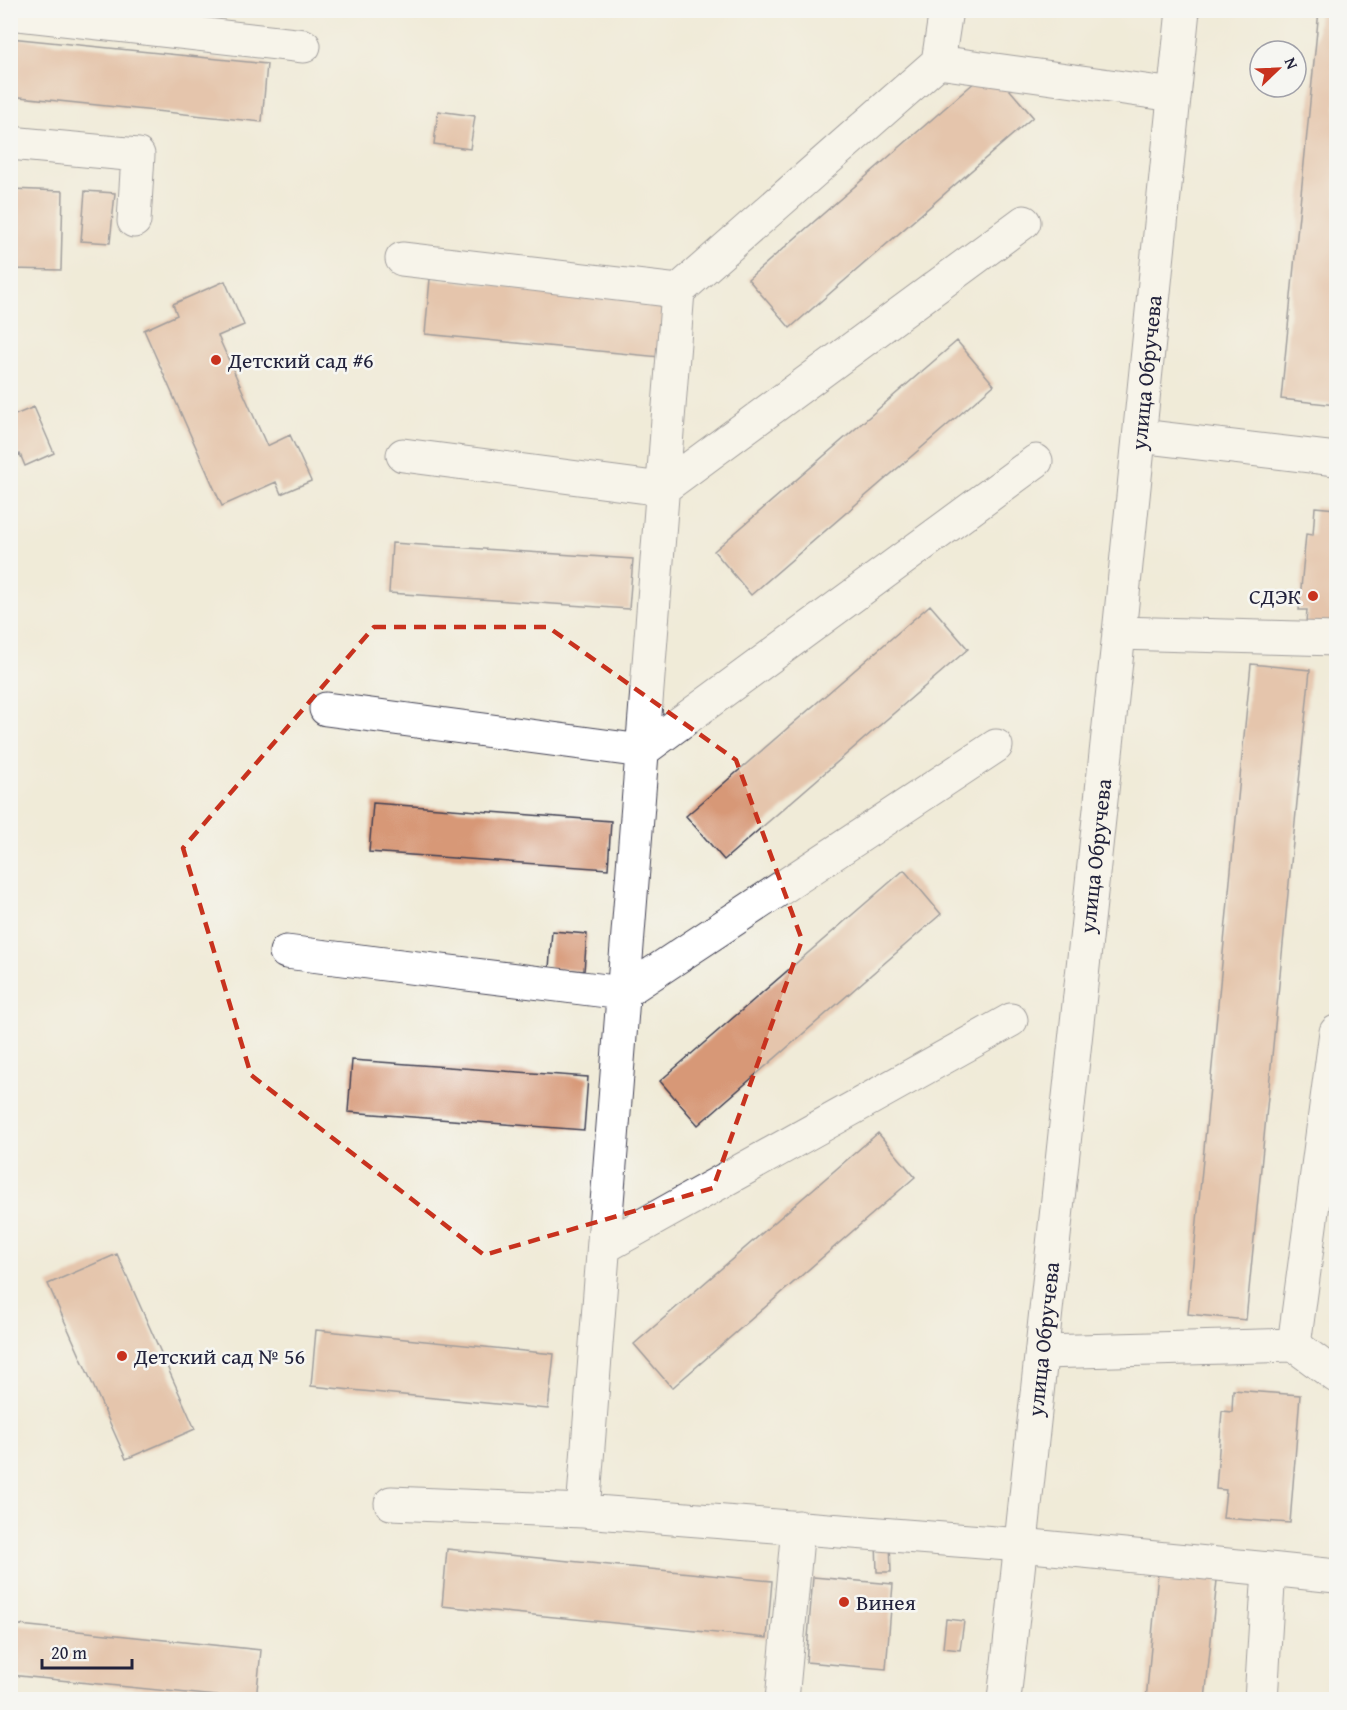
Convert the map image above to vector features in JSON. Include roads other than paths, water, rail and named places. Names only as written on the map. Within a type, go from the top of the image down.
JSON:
[{"type":"main road","points":[[583,1511],[678,291],[938,62],[946,10]]},
{"type":"main road","name":"улица Обручева","points":[[1004,1700],[1140,436],[1183,10]]},
{"type":"main road","points":[[10,13],[304,46]]},
{"type":"main road","points":[[938,62],[1174,95]]},
{"type":"main road","points":[[10,143],[138,155],[134,221]]},
{"type":"main road","points":[[403,455],[662,489],[1024,222]]},
{"type":"main road","points":[[402,259],[678,291]]},
{"type":"main road","points":[[1140,436],[1336,459]]},
{"type":"main road","points":[[326,709],[642,751],[1036,461]]},
{"type":"main road","points":[[1119,633],[1336,639]]},
{"type":"main road","points":[[286,952],[623,993],[996,746]]},
{"type":"main road","points":[[604,1247],[1011,1020]]},
{"type":"main road","points":[[1294,1345],[1336,1032]]},
{"type":"main road","points":[[1042,1352],[1294,1345],[1336,1376]]},
{"type":"main road","points":[[391,1503],[583,1511],[798,1527],[1020,1545],[1336,1576]]},
{"type":"main road","points":[[782,1700],[798,1527]]},
{"type":"main road","points":[[1261,1700],[1269,1569]]},
{"type":"place","name":"Детский сад #6","points":[[216,360]]},
{"type":"place","name":"СДЭК","points":[[1313,596]]},
{"type":"place","name":"Детский сад № 56","points":[[122,1356]]},
{"type":"place","name":"Винея","points":[[844,1602]]}]
